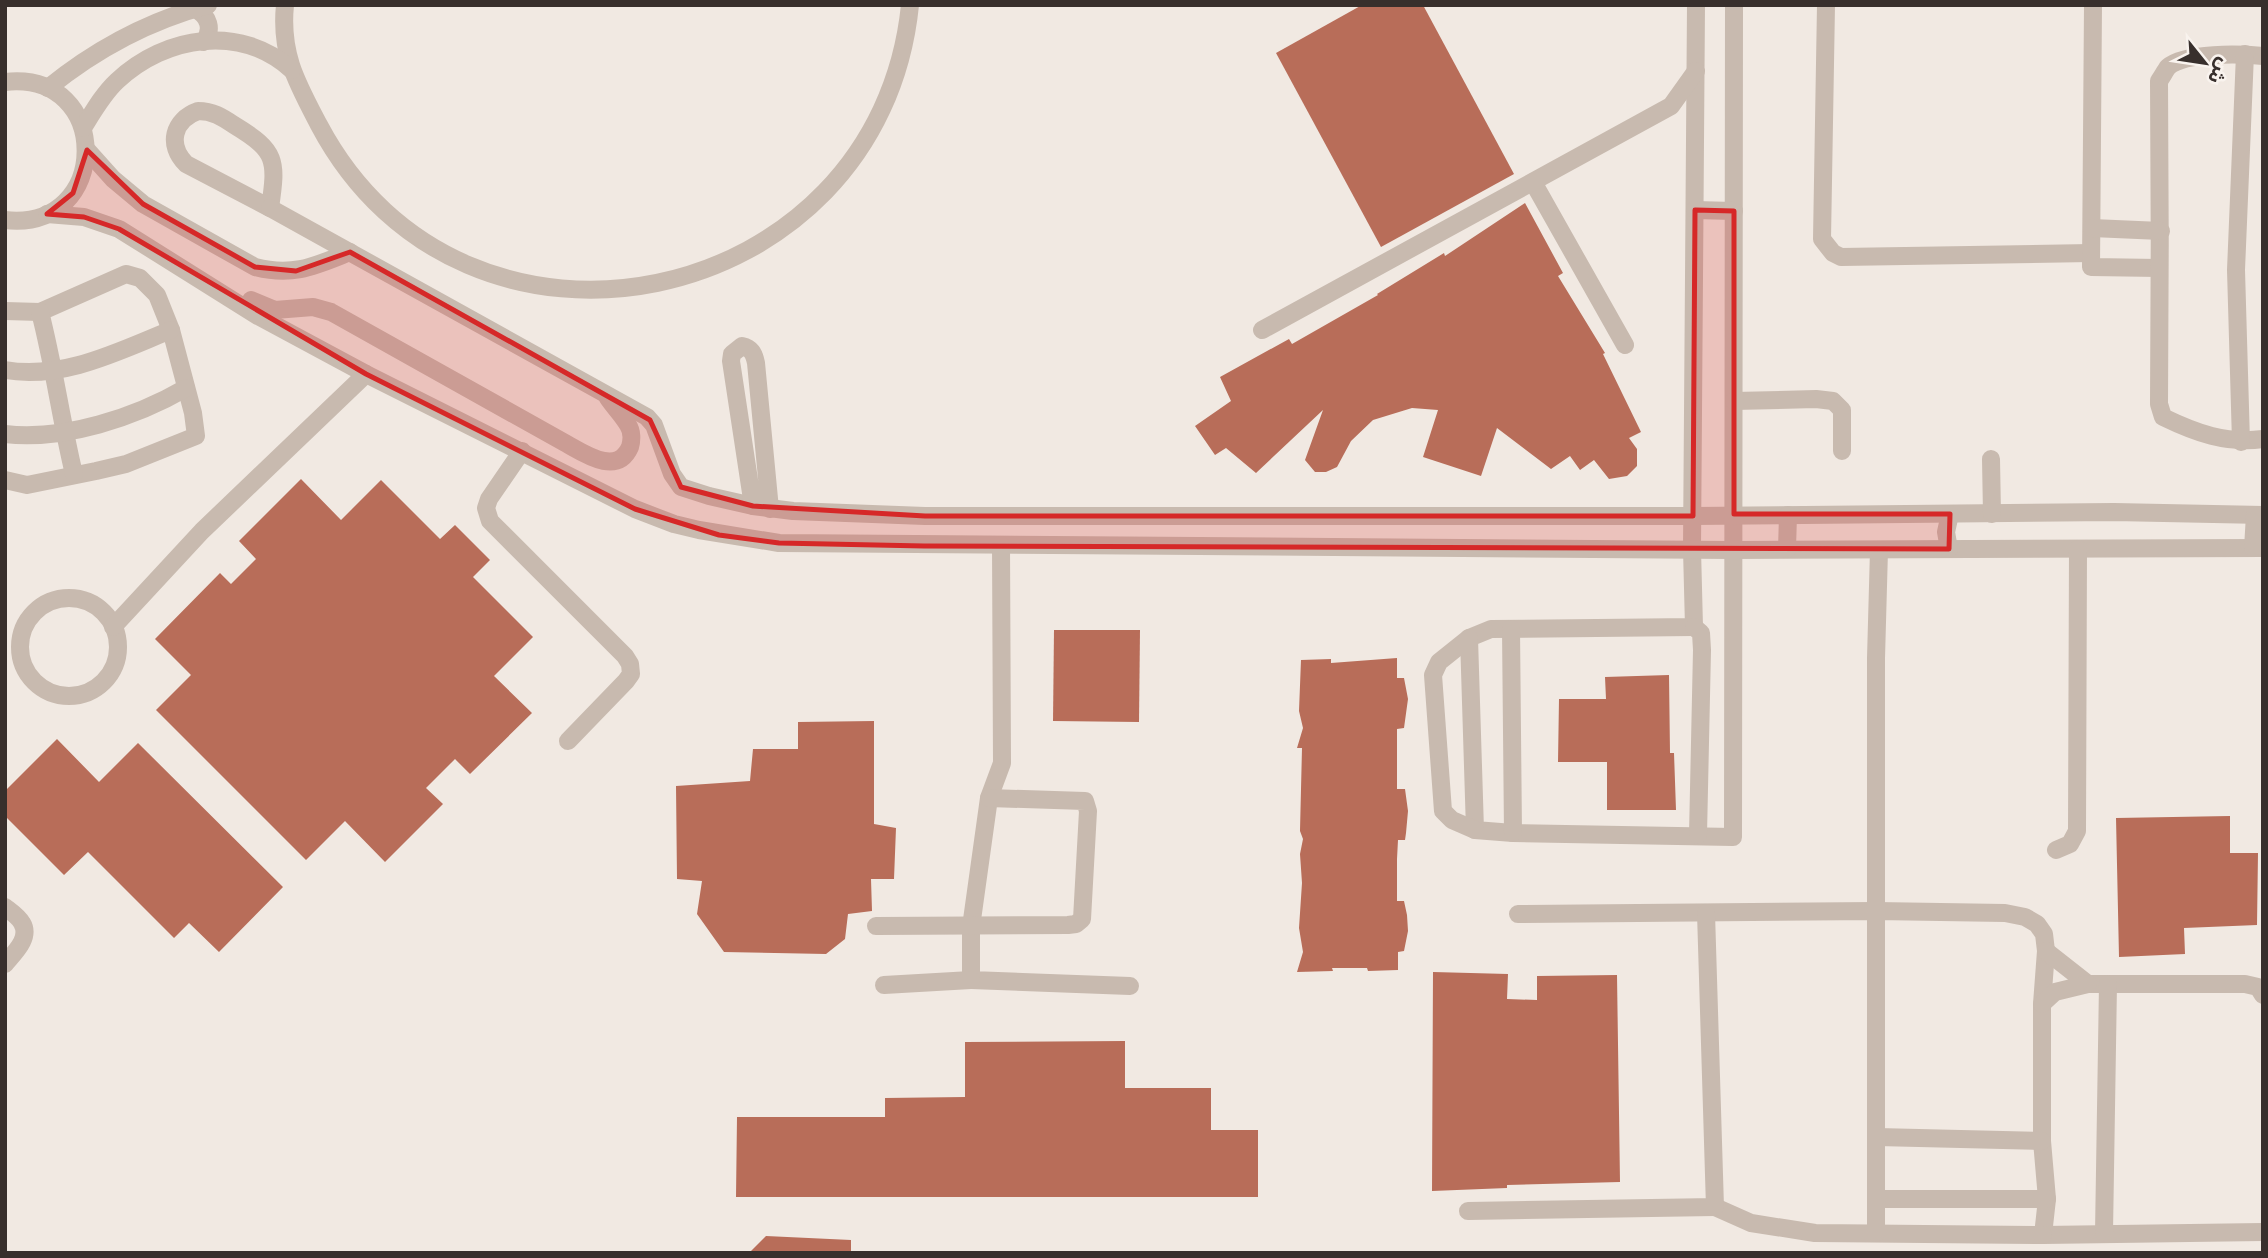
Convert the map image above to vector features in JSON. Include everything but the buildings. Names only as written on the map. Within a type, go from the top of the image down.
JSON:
[{"type":"street","points":[[285,5],[285,46],[294,72],[326,137],[342,161],[381,206],[428,242],[481,269],[519,281],[568,289],[628,289],[686,277],[742,255],[783,228],[814,202],[853,157],[883,105],[903,49],[910,5]]},
{"type":"street","points":[[1694,627],[1692,549],[1696,5]]},
{"type":"street","points":[[1698,835],[1702,728],[1701,633],[1694,627],[1491,629],[1469,638],[1439,662],[1433,675],[1443,811],[1452,820],[1475,830],[1513,833],[1733,837],[1734,5]]},
{"type":"street","points":[[1826,5],[1822,239],[1833,253],[1841,257],[2091,260],[2159,268]]},
{"type":"street","points":[[2091,260],[2092,5]]},
{"type":"street","points":[[48,88],[69,70],[117,40],[142,28],[202,7],[209,23],[208,36],[204,41]]},
{"type":"street","points":[[83,128],[103,97],[130,69],[165,50],[204,41],[232,41],[260,48],[294,72]]},
{"type":"street","points":[[2241,442],[2236,270],[2254,55],[2203,57],[2168,67],[2159,81],[2159,404],[2162,417],[2194,432],[2241,442],[2263,439]]},
{"type":"street","points":[[1262,330],[1671,106],[1696,71]]},
{"type":"street","points":[[5,82],[26,82],[48,88],[66,100],[79,118],[87,150],[79,183],[66,201],[47,214],[26,220],[5,220]]},
{"type":"street","points":[[47,214],[84,217],[120,229],[215,290],[366,374],[635,509],[699,530],[779,543],[1732,550],[2258,548],[2259,515],[2114,512],[1693,516],[925,516],[793,512],[761,507],[709,496],[681,486],[672,474],[650,419],[186,164],[176,150],[174,134],[183,119],[198,111],[215,113],[262,143],[274,166],[270,208]]},
{"type":"street","points":[[87,150],[113,180],[143,204],[255,267],[296,271],[350,253]]},
{"type":"street","points":[[1533,181],[1625,345]]},
{"type":"street","points":[[1695,210],[1734,211]]},
{"type":"street","points":[[2092,228],[2161,231]]},
{"type":"street","points":[[5,311],[40,313],[126,274],[140,278],[158,295],[171,330],[193,413],[196,436],[126,464],[27,485],[5,480]]},
{"type":"street","points":[[215,290],[237,293],[275,310],[313,307],[331,312],[567,444],[596,459],[611,462],[619,459],[629,448],[631,432],[605,394]]},
{"type":"street","points":[[40,313],[54,369],[74,474]]},
{"type":"street","points":[[5,370],[22,373],[86,365],[171,330]]},
{"type":"street","points":[[742,345],[754,354],[756,363],[761,507],[731,361],[732,354],[742,345]]},
{"type":"street","points":[[113,626],[202,531],[366,374]]},
{"type":"street","points":[[5,434],[79,429],[155,406],[186,388]]},
{"type":"street","points":[[1734,401],[1833,401],[1842,410],[1842,451]]},
{"type":"street","points":[[522,451],[489,499],[486,508],[490,521],[631,664],[631,674],[626,681],[568,740]]},
{"type":"street","points":[[1991,459],[1992,514]]},
{"type":"street","points":[[1787,550],[1788,514]]},
{"type":"street","points":[[1949,549],[1946,531],[1950,514]]},
{"type":"street","points":[[924,545],[925,516]]},
{"type":"street","points":[[971,980],[971,927],[989,798],[1002,763],[1001,545]]},
{"type":"street","points":[[2056,850],[2070,844],[2077,831],[2078,549]]},
{"type":"street","points":[[1877,1233],[1876,658],[1879,550]]},
{"type":"street","points":[[66,598],[89,602],[99,608],[113,626],[118,650],[116,661],[102,685],[84,694],[72,696],[49,692],[39,686],[24,668],[19,652],[22,633],[27,622],[43,606],[66,598]]},
{"type":"street","points":[[1511,629],[1513,833]]},
{"type":"street","points":[[1469,638],[1475,830]]},
{"type":"street","points":[[1702,728],[1733,727]]},
{"type":"street","points":[[876,926],[1068,925],[1076,924],[1082,919],[1088,811],[1086,801],[989,798]]},
{"type":"street","points":[[5,907],[22,923],[24,933],[21,944],[5,964]]},
{"type":"street","points":[[1518,914],[1876,911],[2005,913],[2025,917],[2038,925],[2044,934],[2046,951],[2042,1004],[2042,1140],[2047,1199],[2043,1236]]},
{"type":"street","points":[[1706,913],[1715,1207]]},
{"type":"street","points":[[2046,951],[2088,984]]},
{"type":"street","points":[[884,985],[971,980],[1130,986]]},
{"type":"street","points":[[2042,1004],[2055,992],[2088,984],[2245,984],[2258,987],[2263,995]]},
{"type":"street","points":[[2105,1233],[2108,984]]},
{"type":"street","points":[[1877,1138],[2042,1140]]},
{"type":"street","points":[[1877,1199],[2047,1199]]},
{"type":"street","points":[[1468,1211],[1715,1207],[1751,1223],[1815,1233],[2043,1236],[2263,1232]]},
{"type":"highlighted area","points":[[87,150],[143,204],[255,267],[296,271],[350,252],[650,420],[681,487],[753,506],[925,516],[1693,516],[1695,210],[1734,211],[1734,514],[1950,514],[1949,549],[924,546],[779,543],[719,535],[635,509],[366,374],[119,229],[84,217],[47,214],[73,193]]}]
